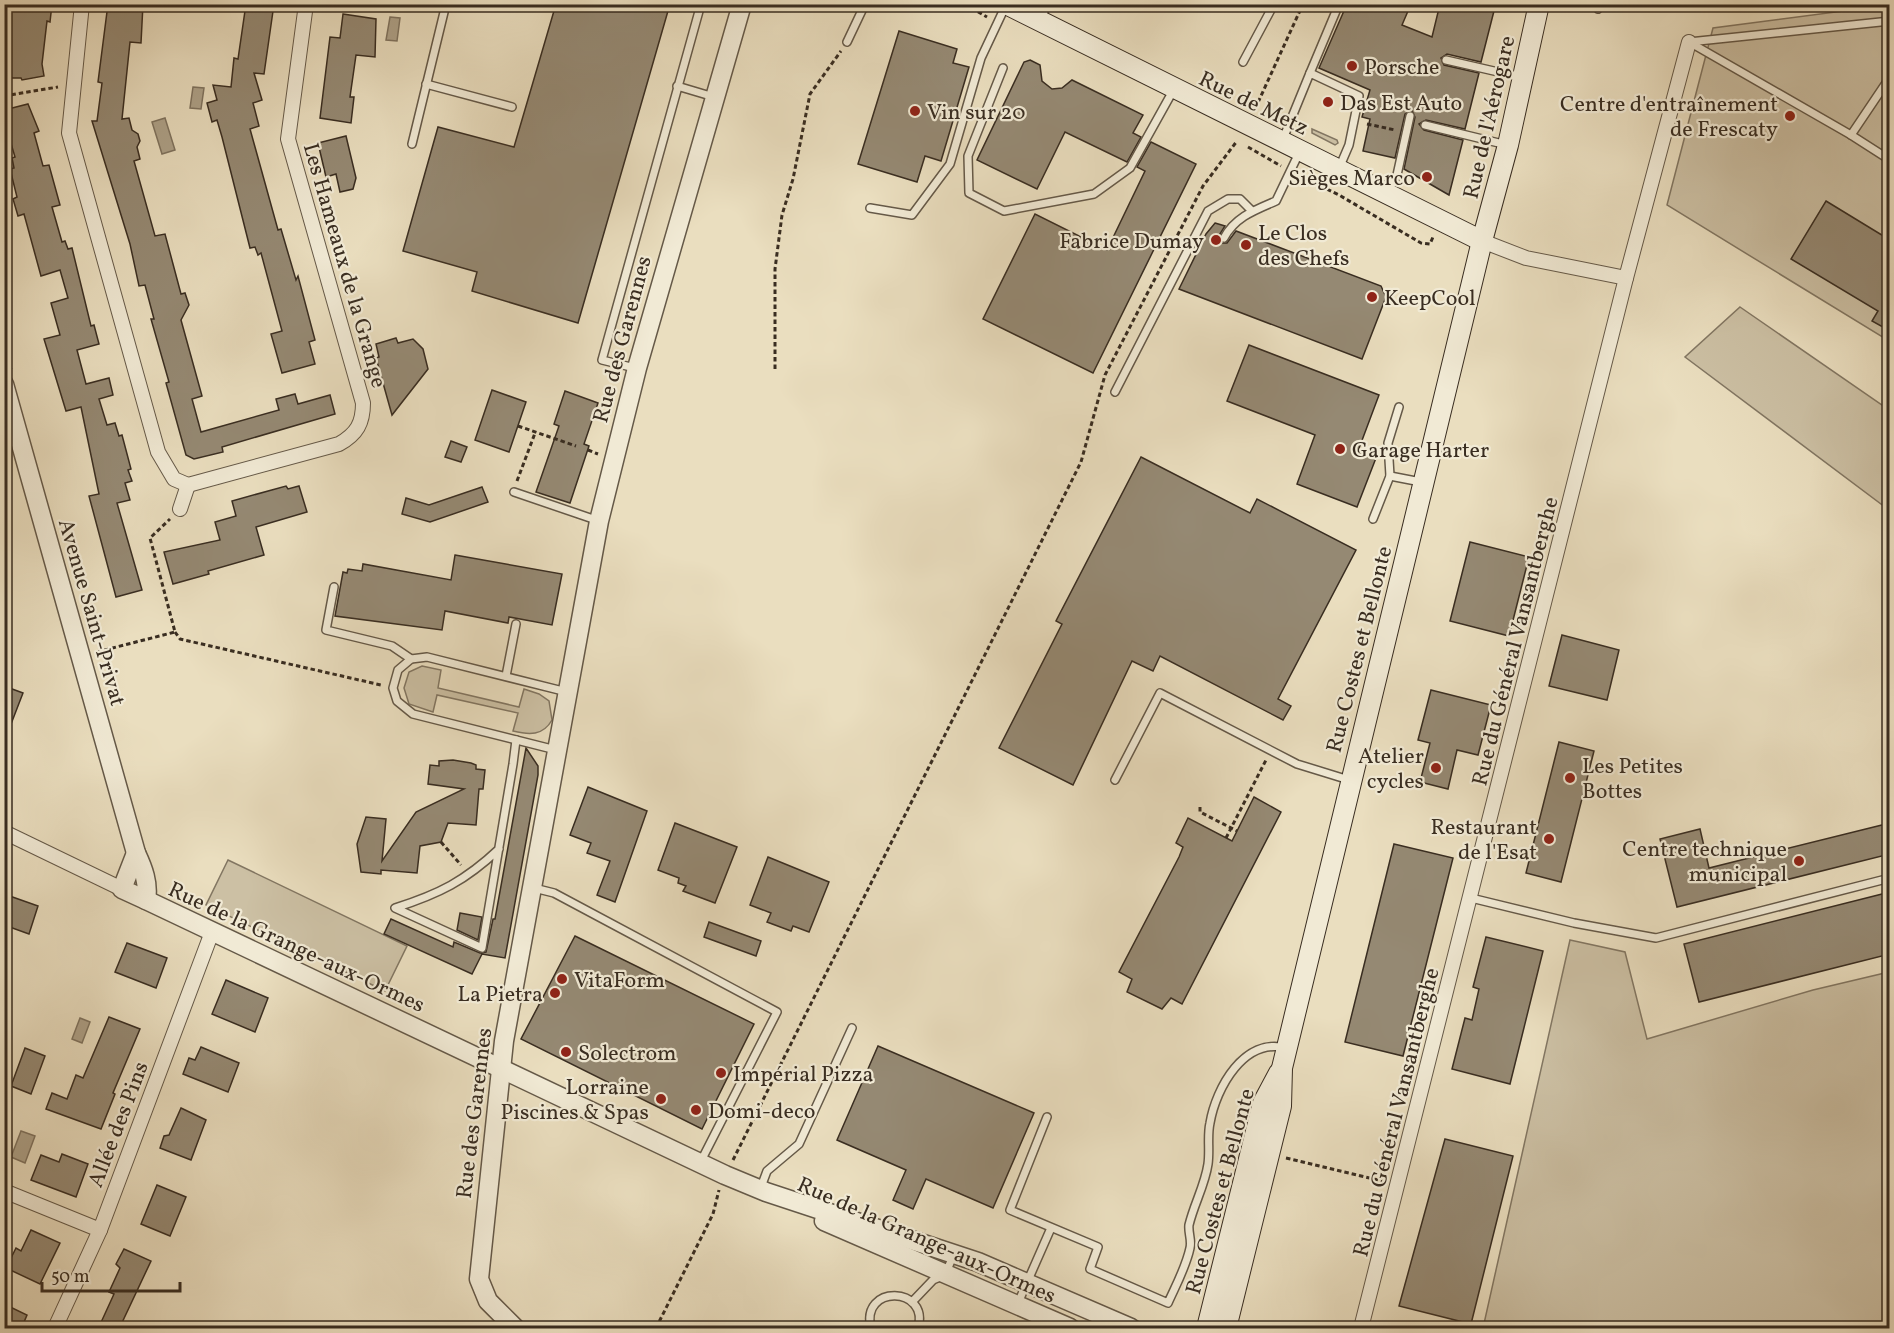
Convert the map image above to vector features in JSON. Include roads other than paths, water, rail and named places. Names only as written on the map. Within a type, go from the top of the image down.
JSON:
[{"type":"main road","name":"Rue de l'Aérogare","points":[[1482,241],[1508,145],[1539,4]]},
{"type":"main road","name":"Rue de Metz","points":[[1006,5],[1044,13],[1174,89],[1242,133],[1291,146],[1482,241]]},
{"type":"main road","name":"Rue Costes et Bellonte","points":[[1227,1329],[1281,1106],[1282,1068],[1286,1048],[1482,241]]},
{"type":"main road","name":"Rue Costes et Bellonte","points":[[1207,1329],[1263,1103],[1282,1068]]},
{"type":"street","points":[[82,4],[69,133],[158,452],[174,479],[188,485],[180,509]]},
{"type":"street","name":"Les Hameaux de la Grange","points":[[188,485],[339,444],[351,438],[359,428],[363,415],[363,403],[288,139],[306,4]]},
{"type":"street","name":"Rue des Garennes","points":[[515,1329],[488,1301],[479,1279],[501,1068],[532,887],[599,521],[637,368],[742,4]]},
{"type":"street","name":"Rue du Général Vansantberghe","points":[[1361,1329],[1626,278],[1689,42]]},
{"type":"street","points":[[1482,241],[1526,258],[1626,278]]},
{"type":"street","name":"Avenue Saint-Privat","points":[[4,384],[136,853],[144,869],[148,890],[146,900]]},
{"type":"street","name":"Rue de la Grange-aux-Ormes","points":[[4,832],[763,1191],[847,1233],[1070,1329]]},
{"type":"street","points":[[122,889],[136,853]]},
{"type":"street","name":"Allée des Pins","points":[[55,1329],[100,1230],[212,932]]},
{"type":"street","points":[[4,1191],[100,1230]]},
{"type":"street","name":"Rue de la Grange-aux-Ormes","points":[[763,1191],[953,1255],[1026,1283],[1131,1329]]},
{"type":"lane","points":[[412,144],[446,4]]},
{"type":"lane","points":[[637,368],[602,360],[701,4]]},
{"type":"lane","points":[[847,42],[865,4]]},
{"type":"lane","points":[[1243,62],[1274,4]]},
{"type":"lane","points":[[1224,238],[1231,225],[1252,211],[1276,201],[1290,171],[1291,146],[1310,73],[1339,4]]},
{"type":"lane","points":[[870,208],[912,215],[950,164],[981,58],[1006,5]]},
{"type":"lane","points":[[1689,42],[1890,21]]},
{"type":"lane","points":[[1689,42],[1851,135],[1890,160]]},
{"type":"lane","points":[[1446,60],[1523,78]]},
{"type":"lane","points":[[1004,68],[968,156],[969,193],[1004,211],[1094,194],[1130,168],[1174,89]]},
{"type":"lane","points":[[1310,73],[1359,96],[1348,145],[1339,169]]},
{"type":"lane","points":[[1851,135],[1890,78]]},
{"type":"lane","points":[[426,84],[512,107]]},
{"type":"lane","points":[[677,86],[714,97]]},
{"type":"lane","points":[[1387,193],[1397,175],[1410,116]]},
{"type":"lane","points":[[1425,125],[1508,145]]},
{"type":"lane","points":[[1115,392],[1208,212],[1228,199],[1240,199],[1252,211]]},
{"type":"lane","points":[[1373,519],[1390,476],[1388,443],[1399,407]]},
{"type":"lane","points":[[1390,476],[1424,483]]},
{"type":"lane","points":[[514,492],[599,521]]},
{"type":"lane","points":[[333,587],[326,630],[392,646],[411,659]]},
{"type":"lane","points":[[506,676],[516,624]]},
{"type":"lane","points":[[556,750],[413,714],[397,700],[393,688],[398,670],[411,659],[427,657],[567,692]]},
{"type":"lane","points":[[1115,780],[1160,693],[1297,764],[1351,780]]},
{"type":"lane","points":[[499,849],[470,875],[433,896],[395,908],[482,948],[499,849],[516,740]]},
{"type":"lane","points":[[1471,898],[1574,923],[1656,938],[1890,878]]},
{"type":"lane","points":[[532,887],[554,893],[777,1012],[700,1163]]},
{"type":"lane","points":[[763,1191],[767,1171],[799,1144],[852,1028]]},
{"type":"lane","points":[[1047,1117],[1010,1210],[1098,1248],[1090,1269],[1168,1303],[1188,1256],[1191,1244],[1189,1228],[1208,1166],[1209,1124],[1223,1084],[1239,1064],[1256,1050],[1275,1045],[1286,1048]]},
{"type":"lane","points":[[1222,1308],[1282,1068]]},
{"type":"lane","points":[[1017,1306],[1052,1228]]},
{"type":"lane","points":[[912,1302],[933,1280],[945,1275],[953,1255]]},
{"type":"lane","points":[[871,1329],[870,1314],[880,1300],[896,1295],[912,1302],[919,1315],[918,1329]]},
{"type":"place","name":"Porsche","points":[[1352,66]]},
{"type":"place","name":"Das Est Auto","points":[[1328,102]]},
{"type":"place","name":"Vin sur 20","points":[[915,111]]},
{"type":"place","name":"Centre d'entraînement de Frescaty","points":[[1790,116]]},
{"type":"place","name":"Sièges Marco","points":[[1427,177]]},
{"type":"place","name":"Fabrice Dumay","points":[[1216,240]]},
{"type":"place","name":"Le Clos des Chefs","points":[[1246,245]]},
{"type":"place","name":"KeepCool","points":[[1372,297]]},
{"type":"place","name":"Garage Harter","points":[[1340,449]]},
{"type":"place","name":"Atelier cycles","points":[[1436,768]]},
{"type":"place","name":"Les Petites Bottes","points":[[1570,778]]},
{"type":"place","name":"Restaurant de l'Esat","points":[[1549,839]]},
{"type":"place","name":"Centre technique municipal","points":[[1799,861]]},
{"type":"place","name":"VitaForm","points":[[562,979]]},
{"type":"place","name":"La Pietra","points":[[555,993]]},
{"type":"place","name":"Solectrom","points":[[566,1052]]},
{"type":"place","name":"Impérial Pizza","points":[[721,1073]]},
{"type":"place","name":"Lorraine Piscines & Spas","points":[[661,1099]]},
{"type":"place","name":"Domi-deco","points":[[696,1110]]}]
